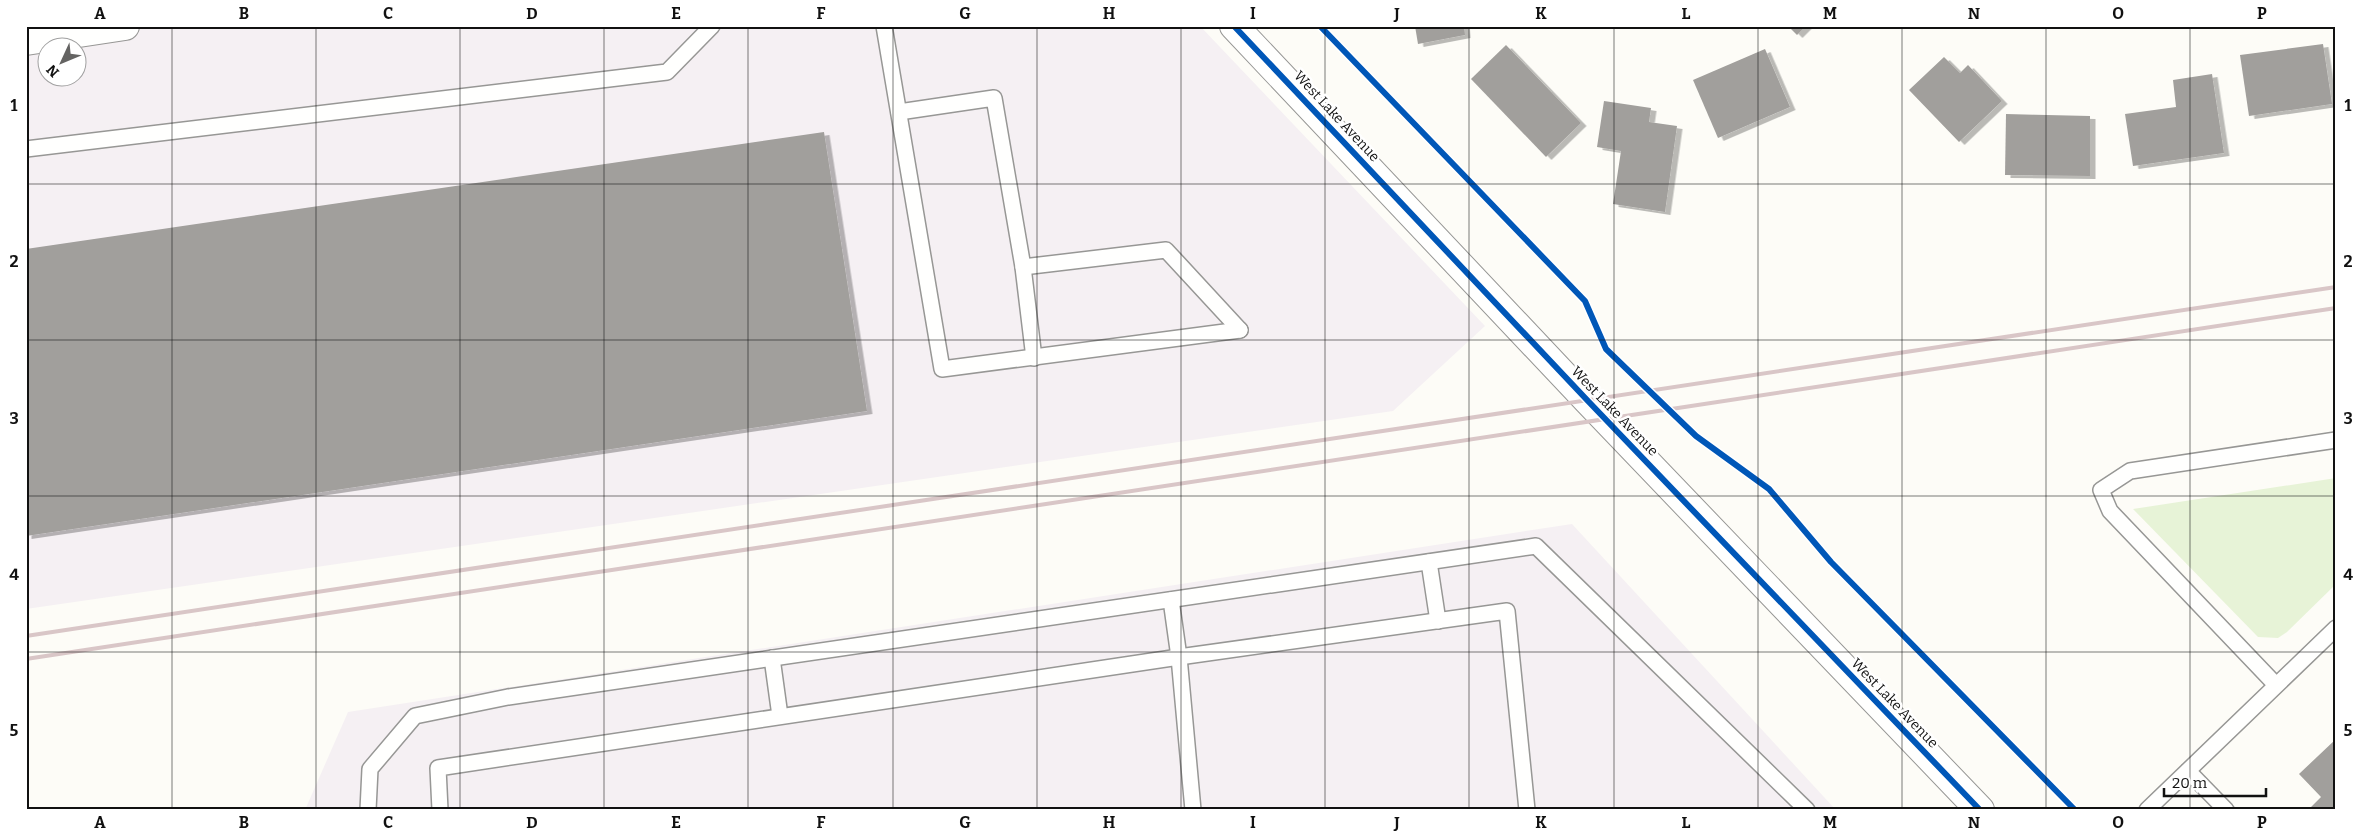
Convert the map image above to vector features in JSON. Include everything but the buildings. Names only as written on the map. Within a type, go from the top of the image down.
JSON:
[{"type":"street","points":[[26,41],[125,26]]},
{"type":"street","name":"West Lake Avenue","points":[[1234,26],[1588,401],[1980,810]]},
{"type":"lane","points":[[26,149],[667,72],[712,26]]},
{"type":"lane","points":[[884,26],[942,369],[1240,330],[1166,250],[1023,267]]},
{"type":"lane","points":[[899,112],[994,98],[1023,267],[1034,358]]},
{"type":"lane","points":[[2276,685],[2110,511],[2101,490],[2130,470],[2336,440]]},
{"type":"lane","points":[[368,810],[370,769],[415,716],[508,697],[1536,546],[1807,810]]},
{"type":"lane","points":[[1429,562],[1438,621]]},
{"type":"lane","points":[[1171,600],[1179,657],[1193,810]]},
{"type":"lane","points":[[440,810],[438,768],[1179,657],[1507,611],[1527,810]]},
{"type":"lane","points":[[2147,810],[2336,628]]},
{"type":"lane","points":[[772,658],[780,716]]},
{"type":"lane","points":[[2188,771],[2226,810]]},
{"type":"shaded area","points":[[26,26],[1200,26],[1485,326],[1393,411],[26,609]]},
{"type":"shaded area","points":[[1572,524],[1836,810],[305,810],[348,712]]},
{"type":"green space","points":[[2336,478],[2336,584],[2287,632],[2278,638],[2258,637],[2133,509]]},
{"type":"railway","points":[[26,636],[2336,287]]},
{"type":"railway","points":[[26,659],[2336,308]]},
{"type":"cycle path","points":[[1234,26],[1588,401],[1980,810]]},
{"type":"cycle path","points":[[1320,26],[1585,301],[1606,349],[1696,436],[1769,489],[1831,562],[2075,810]]}]
